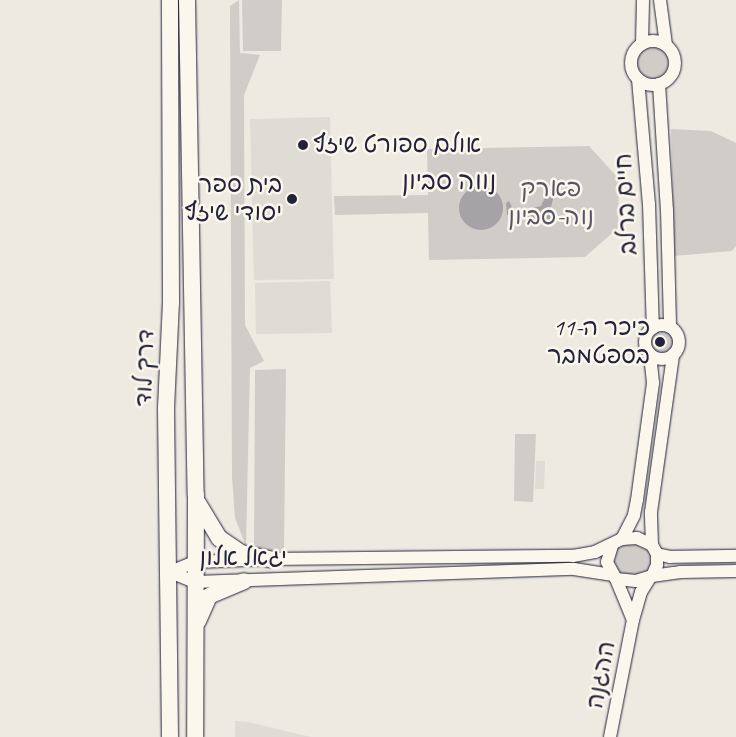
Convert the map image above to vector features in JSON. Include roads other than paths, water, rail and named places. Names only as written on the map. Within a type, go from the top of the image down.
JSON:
[{"type":"main road","name":"דרך לוד","points":[[170,0],[171,302],[166,408],[170,572],[170,737]]},
{"type":"main road","name":"דרך לוד","points":[[187,0],[196,495],[195,737]]},
{"type":"main road","points":[[196,495],[206,520],[219,538],[241,553],[270,559]]},
{"type":"main road","points":[[194,638],[203,604],[209,596],[244,581]]},
{"type":"street","points":[[643,0],[642,44],[632,58],[632,69],[638,79],[644,83],[659,84],[666,81],[674,68],[673,54],[666,45],[660,0]]},
{"type":"street","points":[[642,44],[656,41],[666,45]]},
{"type":"street","name":"חיים ברלב","points":[[638,79],[649,204],[653,328]]},
{"type":"street","name":"חיים ברלב","points":[[659,84],[667,210],[670,327]]},
{"type":"street","points":[[651,577],[657,565],[651,512],[672,355],[678,339],[670,327],[653,328],[646,338],[653,383],[637,500],[634,515],[607,562],[614,577],[636,581],[681,572],[736,571]]},
{"type":"street","points":[[650,354],[660,359],[672,355]]},
{"type":"street","points":[[617,542],[637,538],[670,557],[736,556]]},
{"type":"street","name":"יגאל אלון","points":[[170,572],[195,562],[270,559],[573,556],[617,542]]},
{"type":"street","name":"יגאל אלון","points":[[170,572],[195,582],[574,569],[614,577]]},
{"type":"street","name":"ההגנה","points":[[614,577],[633,620]]},
{"type":"street","name":"ההגנה","points":[[610,737],[633,620],[641,592],[651,577]]},
{"type":"place","name":"אולם ספורט שיזף","points":[[303,145]]},
{"type":"place","name":"בית ספר יסודי שיזף","points":[[292,199]]},
{"type":"place","name":"כיכר ה-11 בספטמבר","points":[[660,342]]},
{"type":"district","name":"נווה סביון","points":[[449,181]]},
{"type":"park label","name":"פארק נוה-סביון","points":[[551,203]]}]
